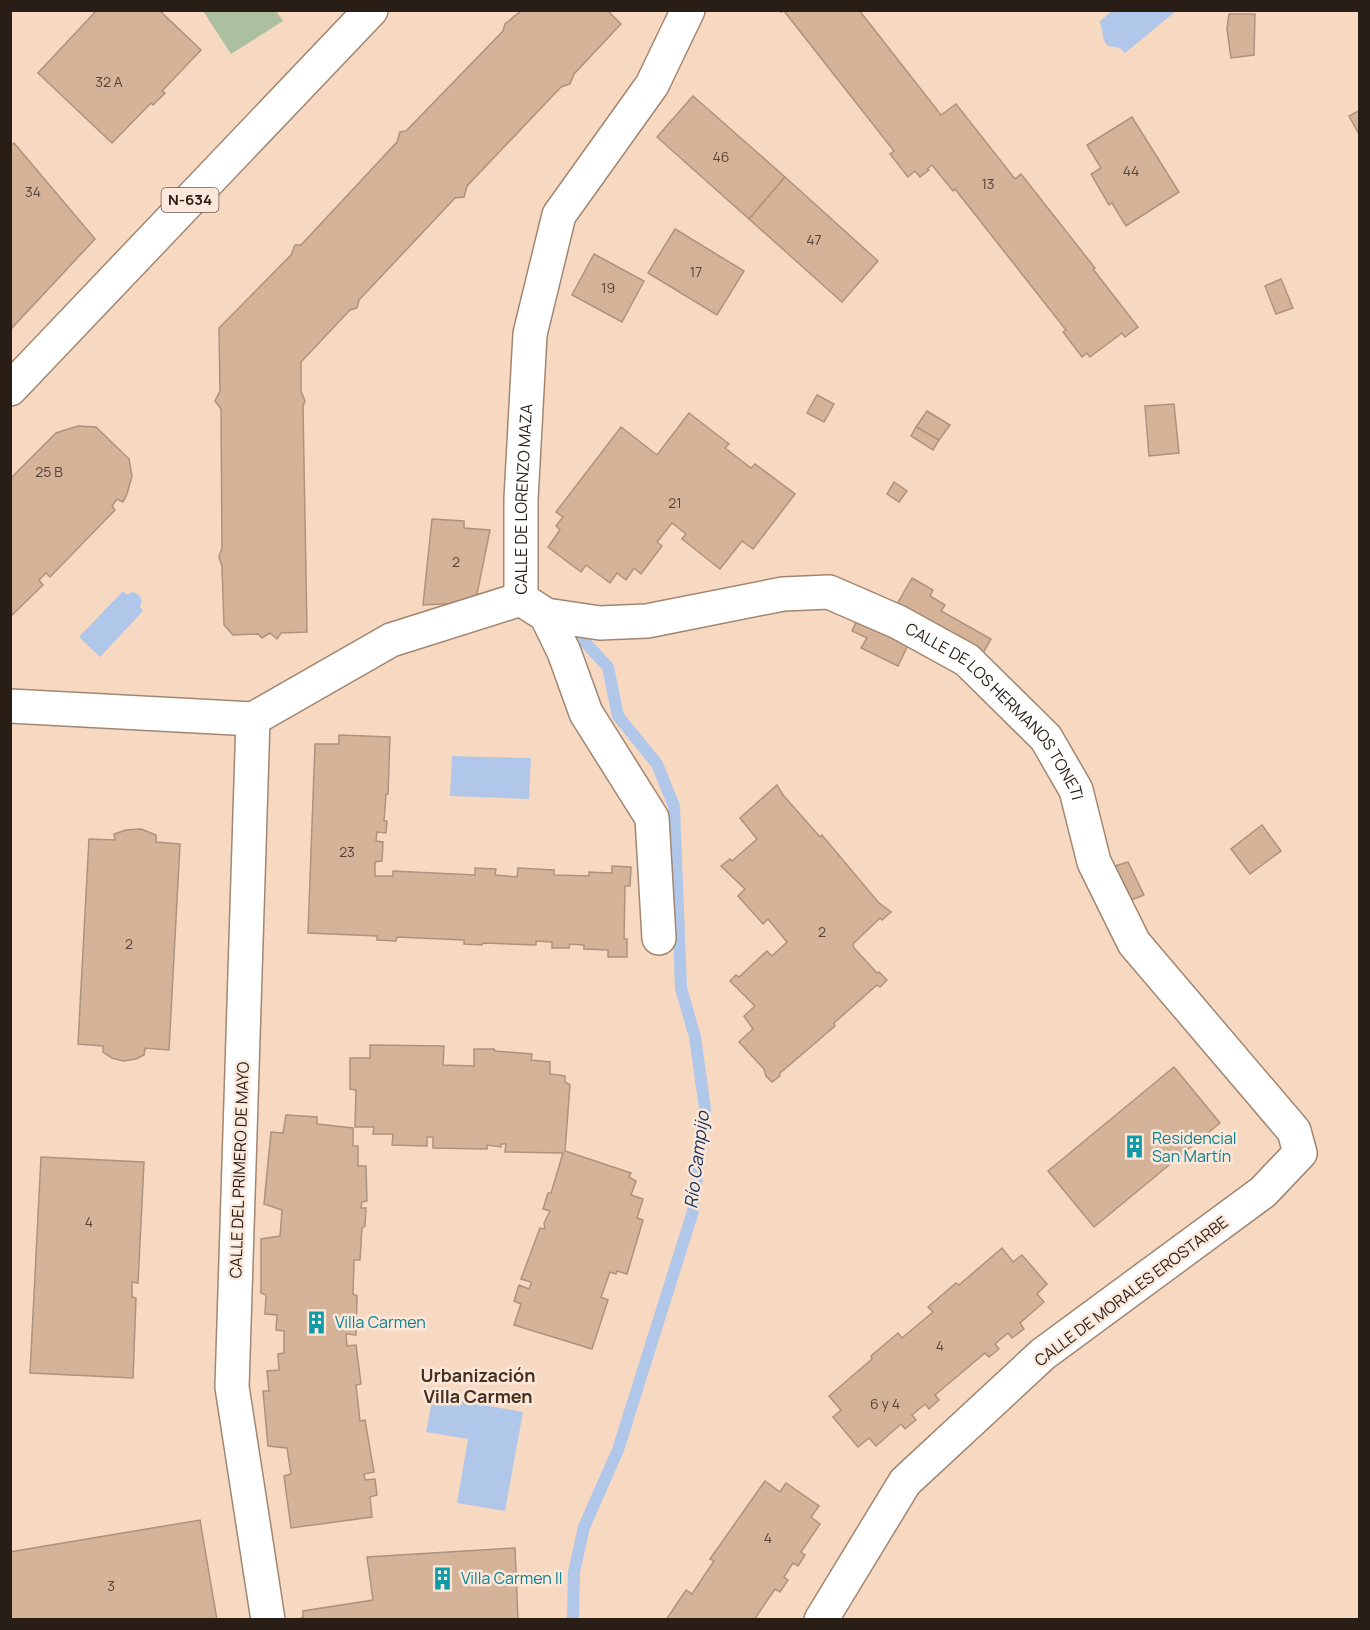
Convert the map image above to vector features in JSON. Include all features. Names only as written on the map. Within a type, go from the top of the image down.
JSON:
[{"type":"main road","name":"N-634","points":[[10,389],[371,10]]},
{"type":"main road","name":"CALLE DE LORENZO MAZA","points":[[253,719],[390,640],[534,607],[521,499],[530,334],[559,215],[652,85],[688,10]]},
{"type":"main road","name":"CALLE DE LOS HERMANOS TONETI","points":[[534,607],[600,623],[647,621],[783,594],[829,592],[898,622],[967,660],[1046,738],[1076,790],[1094,862],[1134,943],[1294,1131]]},
{"type":"main road","points":[[534,607],[564,652],[586,713],[652,818],[659,938]]},
{"type":"main road","points":[[10,706],[253,719]]},
{"type":"main road","name":"CALLE DEL PRIMERO DE MAYO","points":[[253,719],[232,1388],[268,1620]]},
{"type":"main road","name":"CALLE DE MORALES EROSTARBE","points":[[821,1620],[905,1482],[1043,1354],[1263,1192],[1300,1153],[1294,1131]]},
{"type":"green space","points":[[203,11],[276,11],[283,21],[231,54]]},
{"type":"water","points":[[1113,10],[1176,11],[1125,53],[1120,48],[1108,46],[1099,22]]},
{"type":"water","points":[[123,591],[127,595],[132,592],[138,594],[142,600],[140,607],[143,611],[100,657],[79,637]]},
{"type":"water","points":[[452,756],[531,758],[529,799],[450,796]]},
{"type":"water","points":[[433,1396],[523,1412],[505,1511],[457,1503],[468,1439],[426,1432]]},
{"type":"building","points":[[97,10],[159,10],[201,50],[162,91],[165,93],[153,105],[151,103],[112,143],[38,73]]},
{"type":"building","points":[[522,10],[607,10],[621,24],[574,74],[570,84],[561,87],[467,186],[464,197],[455,198],[359,300],[357,308],[350,310],[301,362],[301,391],[305,401],[303,406],[307,632],[281,633],[277,639],[270,633],[262,638],[258,634],[233,635],[224,625],[222,566],[219,557],[222,548],[221,409],[215,401],[220,391],[219,328],[291,255],[295,245],[301,245],[397,142],[400,132],[406,131],[503,31],[505,24]]},
{"type":"building","points":[[780,10],[859,10],[941,115],[956,104],[1015,179],[1021,174],[1138,327],[1125,337],[1122,333],[1090,357],[1087,353],[1082,357],[1063,332],[1066,330],[955,189],[953,191],[932,165],[920,177],[915,171],[908,177],[890,154],[894,151],[784,11]]},
{"type":"building","points":[[1229,14],[1255,14],[1254,55],[1231,58],[1227,29]]},
{"type":"building","points":[[693,96],[785,177],[749,219],[657,137]]},
{"type":"building","points":[[1360,110],[1360,136],[1349,116]]},
{"type":"building","points":[[1132,117],[1179,192],[1126,226],[1112,203],[1109,205],[1091,174],[1101,168],[1087,145]]},
{"type":"building","points":[[14,143],[95,239],[10,330],[10,146]]},
{"type":"building","points":[[785,177],[878,261],[842,302],[749,219]]},
{"type":"building","points":[[675,229],[744,271],[717,315],[648,273]]},
{"type":"building","points":[[594,254],[644,281],[622,322],[572,295]]},
{"type":"building","points":[[1281,279],[1293,308],[1276,314],[1265,286]]},
{"type":"building","points":[[817,395],[834,404],[824,422],[807,413]]},
{"type":"building","points":[[1174,404],[1179,453],[1149,456],[1145,406]]},
{"type":"building","points":[[927,411],[950,425],[939,440],[916,427]]},
{"type":"building","points":[[689,413],[729,444],[725,448],[751,468],[755,464],[795,494],[753,549],[742,541],[720,569],[682,539],[686,534],[672,523],[657,542],[662,546],[641,574],[634,568],[626,580],[617,573],[610,583],[586,565],[581,572],[548,547],[560,530],[556,526],[563,517],[556,512],[621,427],[657,455]]},
{"type":"building","points":[[78,426],[96,427],[129,459],[132,476],[127,494],[123,502],[117,499],[112,506],[115,510],[50,577],[46,573],[39,580],[43,585],[10,617],[10,479],[56,433]]},
{"type":"building","points":[[916,427],[939,440],[933,450],[911,436]]},
{"type":"building","points":[[894,482],[907,491],[899,502],[887,494]]},
{"type":"building","points":[[432,519],[464,521],[464,528],[490,530],[477,594],[465,603],[423,605]]},
{"type":"building","points":[[912,578],[933,590],[930,596],[945,605],[941,611],[991,639],[978,662],[892,613]]},
{"type":"building","points":[[858,618],[909,643],[898,666],[861,648],[867,638],[852,631]]},
{"type":"building","points":[[339,735],[390,737],[388,794],[386,794],[384,821],[387,821],[386,833],[377,832],[376,841],[383,842],[382,861],[375,862],[375,876],[393,876],[393,871],[475,875],[475,868],[496,869],[495,875],[517,877],[518,868],[554,870],[554,875],[589,876],[589,872],[612,873],[612,866],[631,867],[630,886],[625,886],[624,939],[627,939],[627,957],[608,957],[608,950],[584,949],[584,945],[570,944],[569,948],[552,948],[552,942],[536,941],[536,945],[483,943],[482,945],[464,944],[464,940],[397,937],[396,941],[377,940],[377,936],[308,933],[315,744],[339,744]]},
{"type":"building","points":[[777,785],[783,795],[820,837],[822,835],[878,902],[891,912],[882,920],[880,918],[853,944],[877,973],[879,972],[887,980],[880,987],[877,985],[834,1023],[835,1026],[772,1082],[766,1076],[764,1069],[739,1042],[753,1029],[744,1016],[755,1006],[730,981],[736,975],[739,977],[767,951],[772,956],[787,942],[768,919],[763,924],[738,896],[745,889],[721,866],[730,859],[732,861],[757,839],[740,818]]},
{"type":"building","points":[[1262,825],[1281,851],[1250,874],[1231,849]]},
{"type":"building","points":[[141,829],[156,835],[156,842],[180,844],[169,1050],[145,1048],[144,1055],[123,1061],[103,1052],[103,1046],[78,1044],[89,839],[115,840],[114,834]]},
{"type":"building","points":[[1128,862],[1144,895],[1131,900],[1115,866]]},
{"type":"building","points":[[370,1045],[444,1046],[443,1065],[474,1066],[474,1049],[532,1054],[531,1060],[550,1062],[550,1074],[565,1076],[565,1082],[570,1085],[565,1151],[631,1173],[629,1177],[636,1181],[631,1195],[643,1199],[637,1218],[643,1220],[627,1274],[617,1271],[616,1274],[610,1272],[601,1297],[608,1300],[592,1349],[514,1325],[521,1304],[514,1301],[519,1285],[529,1289],[531,1284],[521,1279],[540,1228],[545,1229],[544,1223],[550,1211],[543,1209],[548,1193],[551,1193],[563,1153],[505,1152],[506,1144],[501,1144],[501,1147],[487,1145],[487,1149],[433,1148],[433,1137],[427,1137],[427,1146],[392,1145],[393,1134],[373,1134],[374,1127],[355,1127],[356,1090],[350,1089],[350,1058],[370,1058]]},
{"type":"building","name":"Residencial San Martín","points":[[1174,1067],[1220,1123],[1094,1227],[1048,1171]]},
{"type":"building","name":"Villa Carmen","points":[[286,1115],[317,1117],[317,1124],[353,1128],[353,1146],[358,1146],[358,1166],[366,1166],[367,1201],[362,1202],[361,1208],[366,1208],[365,1226],[362,1228],[360,1260],[354,1260],[353,1294],[357,1296],[356,1335],[346,1334],[347,1346],[356,1345],[361,1384],[356,1385],[360,1421],[365,1420],[374,1472],[364,1474],[365,1480],[375,1479],[377,1495],[370,1497],[372,1517],[291,1528],[284,1476],[291,1474],[287,1448],[268,1446],[263,1391],[269,1391],[267,1371],[279,1370],[278,1354],[284,1353],[284,1331],[276,1330],[277,1315],[265,1314],[266,1295],[261,1293],[261,1239],[280,1236],[282,1210],[264,1204],[271,1132],[283,1133]]},
{"type":"building","points":[[41,1157],[144,1162],[138,1283],[132,1282],[132,1297],[136,1298],[133,1378],[30,1373]]},
{"type":"building","points":[[1002,1248],[1013,1262],[1022,1255],[1047,1284],[1037,1294],[1044,1302],[1020,1323],[1024,1329],[1012,1338],[1008,1333],[995,1344],[999,1349],[989,1357],[985,1353],[935,1395],[939,1400],[929,1409],[925,1404],[912,1415],[916,1420],[905,1429],[901,1424],[876,1446],[869,1438],[858,1447],[833,1417],[841,1410],[829,1396],[898,1333],[902,1338],[933,1312],[928,1307],[956,1283],[959,1285]]},
{"type":"building","points":[[765,1481],[780,1492],[786,1483],[819,1506],[811,1517],[820,1524],[801,1552],[805,1555],[798,1566],[793,1563],[784,1577],[788,1580],[780,1592],[775,1589],[754,1620],[666,1620],[686,1590],[692,1594],[714,1561],[710,1559]]},
{"type":"building","points":[[200,1520],[217,1620],[10,1620],[10,1552]]},
{"type":"building","name":"Villa Carmen II","points":[[515,1548],[518,1620],[298,1620],[303,1617],[303,1611],[373,1600],[367,1557]]},
{"type":"waterway","name":"Río Campijo","points":[[573,1620],[574,1572],[584,1527],[618,1450],[693,1211],[705,1109],[695,1037],[681,988],[674,806],[657,764],[618,716],[608,667],[583,640]]},
{"type":"place","name":"Residencial San Martín","points":[[1134,1147]]},
{"type":"place","name":"Villa Carmen","points":[[317,1322]]},
{"type":"place","name":"Villa Carmen II","points":[[443,1578]]},
{"type":"district","name":"Urbanización Villa Carmen","points":[[478,1386]]}]
